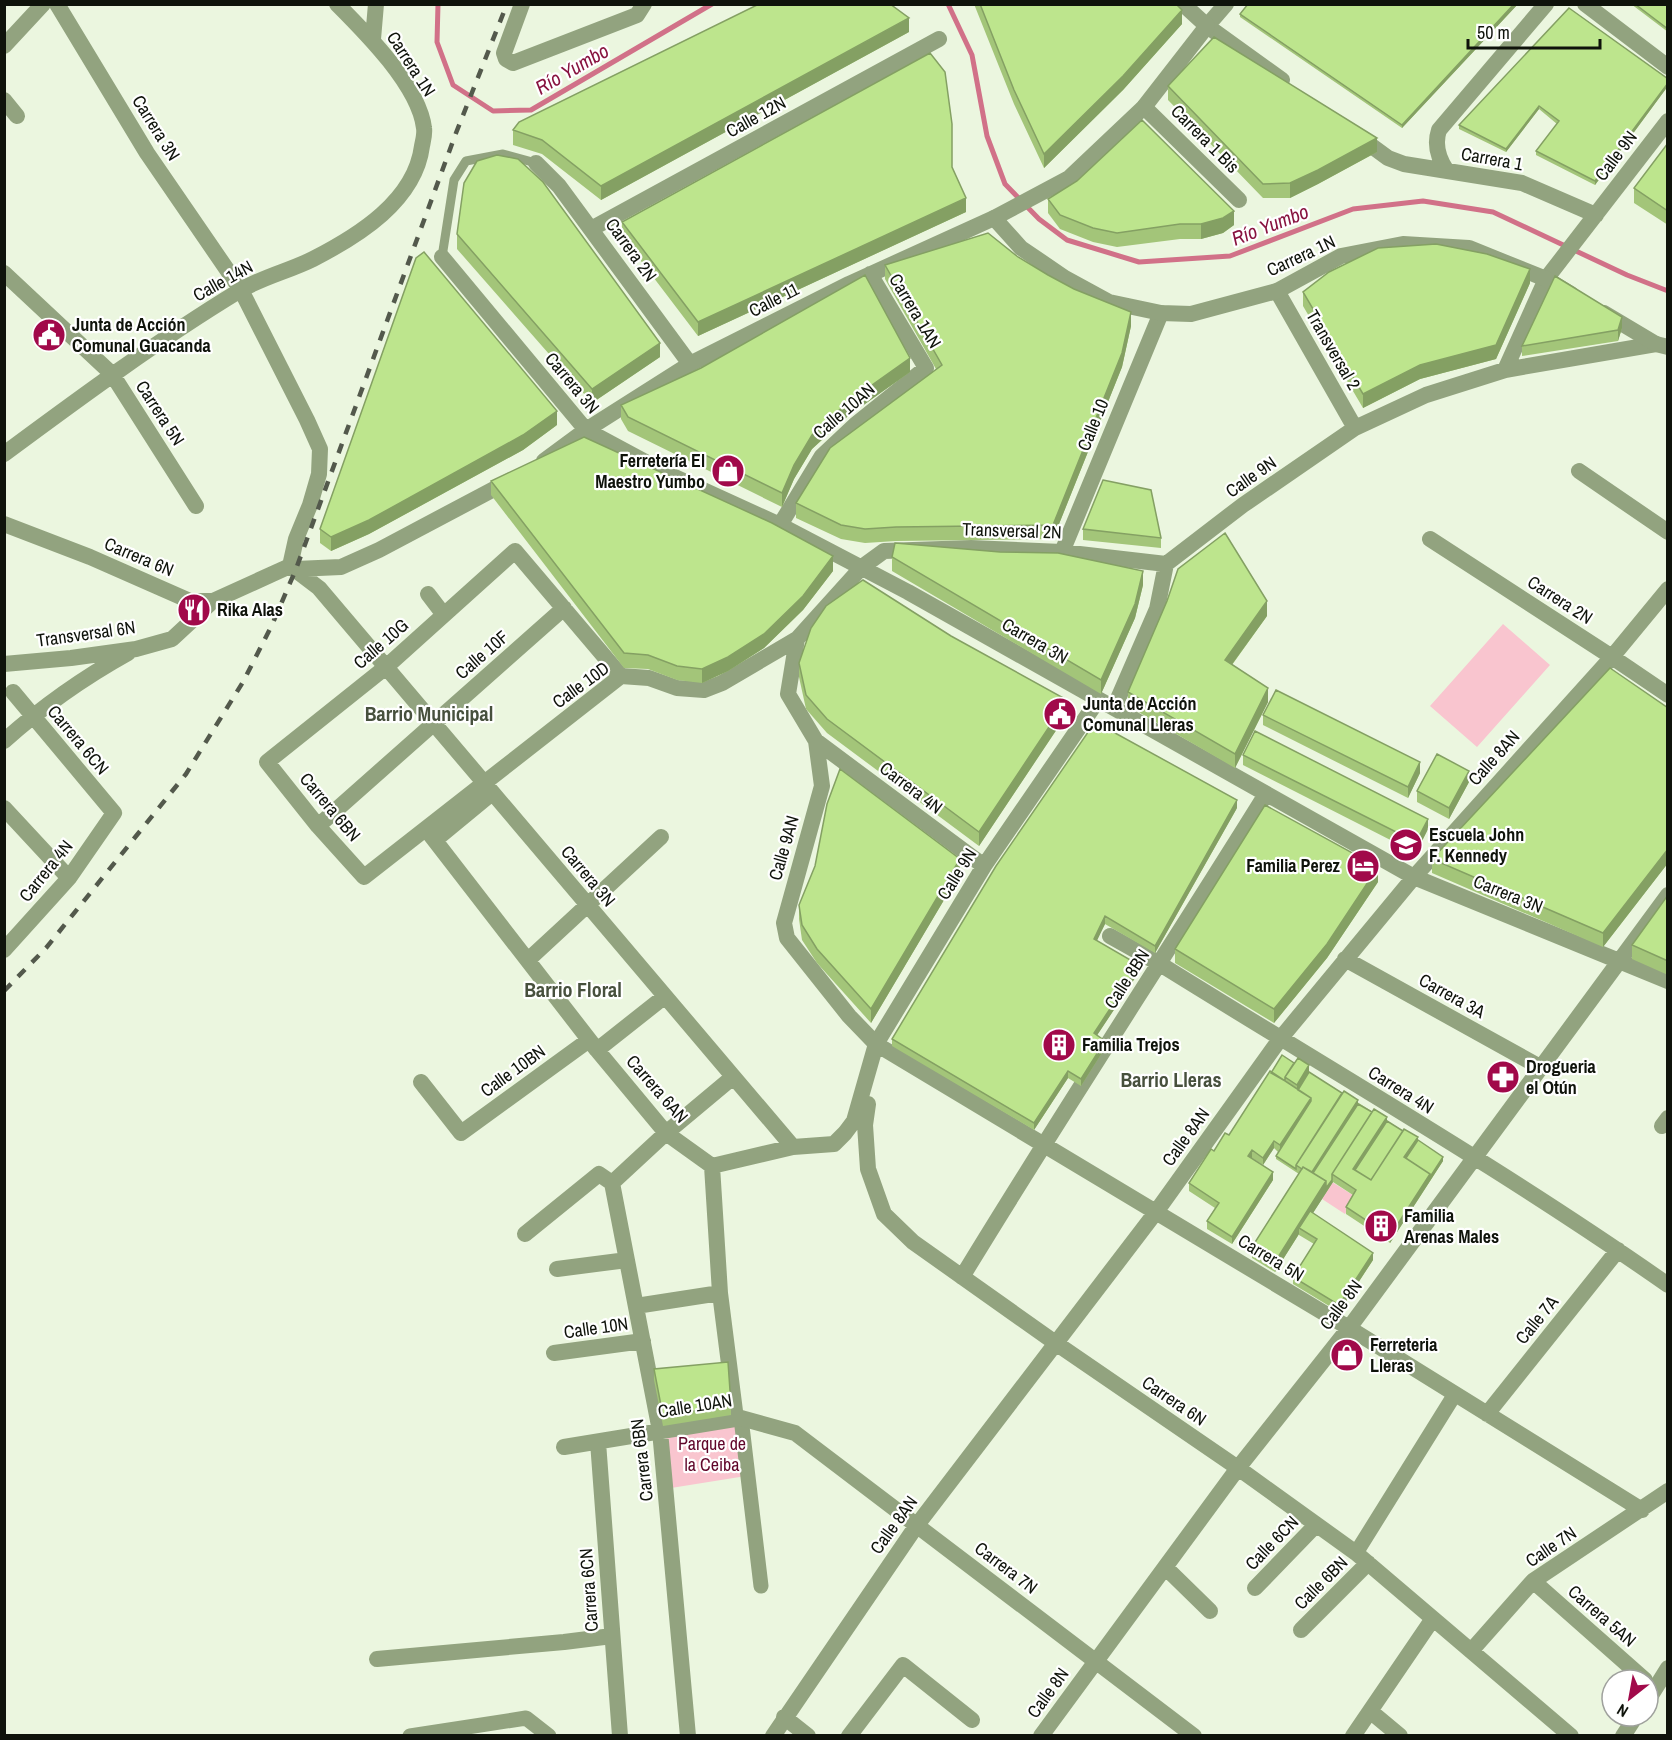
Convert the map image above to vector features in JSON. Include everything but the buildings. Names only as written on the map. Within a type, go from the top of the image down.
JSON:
[{"type":"street","points":[[4,46],[43,4]]},
{"type":"street","name":"Carrera 3N","points":[[57,4],[147,153],[241,290],[320,448],[319,474],[310,506],[296,539],[293,567],[319,588],[793,1147]]},
{"type":"street","name":"Carrera 1N","points":[[337,4],[373,39],[416,103],[425,129],[421,159]]},
{"type":"street","points":[[373,39],[376,4]]},
{"type":"street","points":[[522,4],[504,53],[506,59],[513,63],[637,15],[644,4]]},
{"type":"street","points":[[1183,4],[1207,26],[1293,89]]},
{"type":"street","name":"Calle 11","points":[[293,567],[341,567],[379,550],[536,466],[586,430],[690,364],[870,274],[996,217],[1069,178],[1144,107],[1226,4]]},
{"type":"street","points":[[1447,171],[1438,159],[1439,130],[1546,4]]},
{"type":"street","points":[[1585,4],[1668,67]]},
{"type":"street","name":"Calle 12N","points":[[591,229],[939,39]]},
{"type":"street","points":[[4,100],[17,116]]},
{"type":"street","name":"Carrera 1 Bis","points":[[1144,107],[1239,200]]},
{"type":"street","name":"Calle 9N","points":[[1505,370],[1551,273],[1668,121]]},
{"type":"street","name":"Carrera 1","points":[[1341,123],[1388,158],[1404,164],[1522,183],[1591,221]]},
{"type":"street","name":"Calle 14N","points":[[4,454],[112,374],[241,290],[312,260],[350,238],[380,216],[406,188],[421,159]]},
{"type":"street","name":"Carrera 2N","points":[[536,163],[559,186],[690,364]]},
{"type":"street","name":"Carrera 1N","points":[[996,217],[1021,248],[1065,278],[1109,302],[1161,313],[1191,314],[1277,291],[1341,256],[1403,244],[1469,248],[1551,273],[1590,304],[1662,346]]},
{"type":"street","name":"Carrera 3N","points":[[442,257],[586,430],[666,473],[780,525],[862,567],[1414,877],[1668,981]]},
{"type":"street","name":"Carrera 5N","points":[[4,273],[112,374],[196,506]]},
{"type":"street","name":"Carrera 1AN","points":[[870,274],[926,368]]},
{"type":"street","name":"Transversal 2","points":[[1277,291],[1355,428]]},
{"type":"street","name":"Calle 10","points":[[1062,552],[1161,313]]},
{"type":"street","name":"Calle 9N","points":[[1166,564],[1243,505],[1355,428],[1426,395],[1505,370],[1662,346]]},
{"type":"street","name":"Calle 10AN","points":[[780,525],[822,456],[855,425],[926,368]]},
{"type":"street","points":[[1579,471],[1668,532]]},
{"type":"street","name":"Carrera 6N","points":[[4,524],[90,557],[190,600],[213,601]]},
{"type":"street","name":"Carrera 2N","points":[[1430,539],[1668,695]]},
{"type":"street","name":"Transversal 2N","points":[[862,567],[884,550],[971,548],[1062,552],[1166,564]]},
{"type":"street","name":"Calle 10G","points":[[267,762],[386,667],[515,551],[564,608]]},
{"type":"street","points":[[1114,708],[1157,609],[1166,564]]},
{"type":"street","points":[[213,601],[293,567]]},
{"type":"street","name":"Calle 10D","points":[[364,877],[430,834],[621,676],[649,678],[677,688],[704,690],[722,683],[797,639],[862,567]]},
{"type":"street","name":"Calle 8AN","points":[[773,1736],[917,1525],[1156,1212],[1280,1039],[1414,877],[1612,657],[1668,589]]},
{"type":"street","points":[[428,594],[444,615]]},
{"type":"street","name":"Transversal 6N","points":[[4,664],[136,649],[172,639],[213,601]]},
{"type":"street","points":[[564,608],[621,676]]},
{"type":"street","name":"Calle 10F","points":[[318,826],[564,608]]},
{"type":"street","name":"Calle 9AN","points":[[797,639],[788,694],[816,741],[822,786],[784,922],[785,930],[787,938],[849,1016],[876,1044]]},
{"type":"street","points":[[4,741],[32,716],[90,674],[136,649]]},
{"type":"street","name":"Carrera 6CN","points":[[13,692],[114,813]]},
{"type":"street","name":"Calle 9N","points":[[876,1044],[984,866],[1098,700]]},
{"type":"street","name":"Carrera 4N","points":[[816,741],[984,866]]},
{"type":"street","name":"Carrera 6BN","points":[[267,762],[318,826],[364,877]]},
{"type":"street","name":"Calle 8BN","points":[[962,1277],[1043,1144],[1160,964],[1266,794]]},
{"type":"street","points":[[4,808],[69,878]]},
{"type":"street","name":"Carrera 4N","points":[[7,941],[69,878],[114,813]]},
{"type":"street","name":"Carrera 6AN","points":[[430,834],[593,1045],[666,1133],[712,1166]]},
{"type":"street","points":[[528,960],[661,837]]},
{"type":"street","name":"Calle 8N","points":[[1041,1736],[1238,1468],[1349,1328],[1668,895]]},
{"type":"street","name":"Carrera 4N","points":[[1110,936],[1160,964],[1473,1158],[1618,1250],[1668,1285]]},
{"type":"street","name":"Carrera 3A","points":[[1345,959],[1540,1067]]},
{"type":"street","name":"Calle 10BN","points":[[421,1082],[461,1133],[664,997]]},
{"type":"street","points":[[761,1586],[720,1293],[712,1166],[793,1147],[834,1144],[854,1121],[876,1044]]},
{"type":"street","name":"Carrera 5N","points":[[876,1044],[1349,1328],[1642,1509]]},
{"type":"street","name":"Carrera 6N","points":[[876,1044],[865,1125],[868,1168],[884,1214],[913,1242],[1238,1468],[1362,1558],[1432,1620],[1571,1736]]},
{"type":"street","points":[[525,1234],[599,1174],[612,1183],[666,1133],[733,1077]]},
{"type":"street","name":"Carrera 6BN","points":[[612,1183],[660,1431],[688,1736]]},
{"type":"street","name":"Calle 7A","points":[[1487,1414],[1618,1250]]},
{"type":"street","points":[[557,1269],[627,1260]]},
{"type":"street","name":"Calle 10N","points":[[636,1306],[720,1293]]},
{"type":"street","name":"Calle 10N","points":[[554,1353],[642,1341]]},
{"type":"street","points":[[1362,1558],[1455,1395]]},
{"type":"street","name":"Calle 10AN","points":[[564,1447],[739,1418],[795,1433]]},
{"type":"street","name":"Carrera 7N","points":[[795,1433],[1194,1736]]},
{"type":"street","name":"Carrera 6CN","points":[[598,1442],[620,1736]]},
{"type":"street","name":"Calle 7N","points":[[1471,1651],[1533,1581],[1668,1491]]},
{"type":"street","name":"Calle 6CN","points":[[1255,1588],[1316,1525]]},
{"type":"street","name":"Calle 6BN","points":[[1301,1630],[1362,1558]]},
{"type":"street","points":[[1165,1567],[1210,1611]]},
{"type":"street","name":"Carrera 5AN","points":[[1533,1581],[1629,1668]]},
{"type":"street","points":[[1353,1736],[1432,1620]]},
{"type":"street","points":[[377,1659],[612,1636]]},
{"type":"street","points":[[849,1736],[903,1665],[972,1720]]},
{"type":"street","points":[[1370,1711],[1400,1736]]},
{"type":"street","points":[[784,1717],[808,1736]]},
{"type":"street","points":[[410,1736],[526,1718],[549,1736]]},
{"type":"lane","points":[[442,257],[454,180],[466,161],[503,154],[536,163]]},
{"type":"green space","points":[[1503,624],[1550,665],[1477,747],[1430,706]]},
{"type":"green space","points":[[1332,1182],[1356,1197],[1345,1214],[1322,1199]]},
{"type":"green space","name":"Parque de la Ceiba","points":[[737,1424],[746,1476],[671,1488],[666,1435]]},
{"type":"waterway","name":"Río Yumbo","points":[[438,4],[437,42],[453,85],[493,111],[531,110],[712,4]]},
{"type":"waterway","name":"Río Yumbo","points":[[948,4],[972,55],[987,136],[1005,184],[1039,219],[1067,240],[1139,262],[1230,256],[1353,209],[1423,201],[1493,212],[1627,275],[1668,291]]},
{"type":"railway","points":[[4,991],[46,948],[186,774],[243,682],[272,625],[296,569],[456,133],[507,4]]},
{"type":"place","name":"Junta de Acción Comunal Guacanda","points":[[49,335]]},
{"type":"place","name":"Ferretería El Maestro Yumbo","points":[[728,471]]},
{"type":"place","name":"Rika Alas","points":[[194,610]]},
{"type":"place","name":"Junta de Acción Comunal Lleras","points":[[1060,714]]},
{"type":"place","name":"Escuela John F. Kennedy","points":[[1406,845]]},
{"type":"place","name":"Familia Perez","points":[[1363,866]]},
{"type":"place","name":"Familia Trejos","points":[[1059,1045]]},
{"type":"place","name":"Drogueria el Otún","points":[[1503,1077]]},
{"type":"place","name":"Familia Arenas Males","points":[[1381,1226]]},
{"type":"place","name":"Ferreteria Lleras","points":[[1347,1355]]},
{"type":"district","name":"Barrio Municipal","points":[[429,714]]},
{"type":"district","name":"Barrio Floral","points":[[573,990]]},
{"type":"district","name":"Barrio Lleras","points":[[1171,1080]]}]
